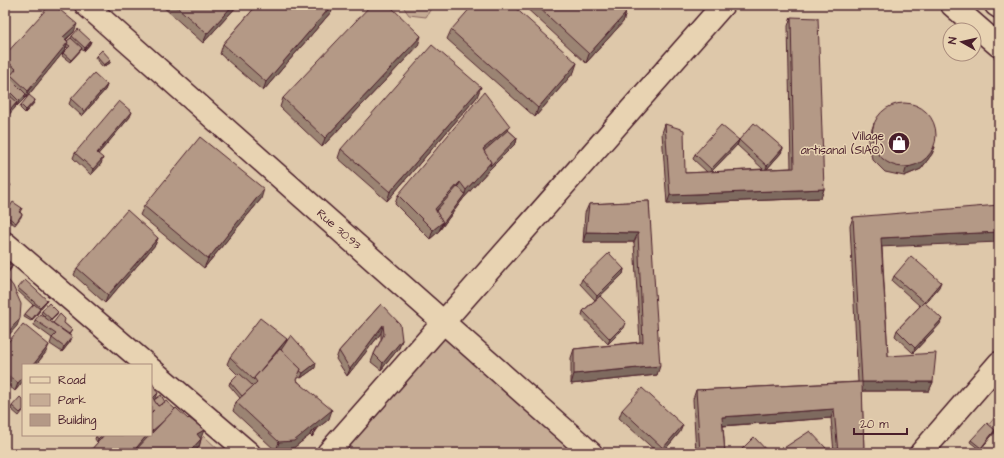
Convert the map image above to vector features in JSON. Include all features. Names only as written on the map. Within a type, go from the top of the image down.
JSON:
[{"type":"street","name":"Rue 30.93","points":[[86,5],[591,453]]},
{"type":"street","points":[[328,453],[723,5]]},
{"type":"street","points":[[952,5],[999,46]]},
{"type":"street","points":[[996,5],[999,8]]},
{"type":"street","points":[[5,243],[146,364]]},
{"type":"street","points":[[922,453],[999,363]]},
{"type":"street","points":[[152,370],[249,453]]},
{"type":"green space","points":[[402,5],[433,5],[426,17],[409,15]]},
{"type":"green space","points":[[448,326],[583,453],[337,453]]},
{"type":"green space","points":[[999,412],[999,436],[994,433],[994,429],[987,427]]},
{"type":"green space","points":[[204,436],[222,453],[193,453],[196,444]]},
{"type":"building","points":[[50,5],[54,5],[77,24],[63,37],[68,42],[28,91],[11,75],[16,69],[5,59],[5,55]]},
{"type":"building","points":[[175,5],[233,5],[207,34]]},
{"type":"building","points":[[257,5],[332,5],[266,82],[223,44]]},
{"type":"building","points":[[371,5],[389,5],[421,36],[325,138],[283,98]]},
{"type":"building","points":[[473,5],[512,5],[577,63],[538,108],[451,30]]},
{"type":"building","points":[[536,5],[617,5],[626,13],[589,54]]},
{"type":"building","points":[[791,17],[818,18],[824,189],[670,195],[665,124],[684,130],[685,173],[794,168]]},
{"type":"building","points":[[78,29],[91,41],[85,48],[72,36]]},
{"type":"building","points":[[71,38],[82,48],[71,60],[63,53],[70,46],[67,44],[67,41]]},
{"type":"building","points":[[432,45],[481,87],[390,192],[341,149]]},
{"type":"building","points":[[102,50],[111,60],[104,65],[96,56]]},
{"type":"building","points":[[5,73],[26,94],[19,101],[5,87]]},
{"type":"building","points":[[94,73],[107,85],[84,111],[71,99]]},
{"type":"building","points":[[484,92],[510,126],[483,149],[491,162],[466,190],[460,182],[435,209],[443,222],[433,230],[398,195]]},
{"type":"building","points":[[9,95],[17,102],[5,116],[5,99]]},
{"type":"building","points":[[29,95],[35,100],[26,110],[21,105]]},
{"type":"building","points":[[119,101],[132,112],[97,153],[103,158],[93,169],[75,153]]},
{"type":"building","points":[[898,103],[910,103],[927,112],[934,123],[936,135],[934,147],[927,158],[910,167],[898,167],[886,162],[877,153],[872,141],[872,129],[877,117],[886,108]]},
{"type":"building","points":[[754,123],[783,148],[767,166],[739,140]]},
{"type":"building","points":[[721,125],[739,140],[711,169],[695,154]]},
{"type":"building","points":[[508,130],[517,138],[490,166],[491,162],[484,151]]},
{"type":"building","points":[[200,137],[264,189],[208,259],[144,206]]},
{"type":"building","points":[[5,181],[11,185],[5,193]]},
{"type":"building","points":[[458,186],[465,194],[441,226],[443,222],[436,211]]},
{"type":"building","points":[[649,201],[660,366],[574,374],[574,349],[643,342],[638,233],[586,232],[589,204]]},
{"type":"building","points":[[13,202],[22,208],[19,212],[22,214],[16,223],[5,215]]},
{"type":"building","points":[[999,205],[999,232],[881,238],[888,356],[936,353],[933,382],[862,382],[853,217]]},
{"type":"building","points":[[127,210],[158,238],[108,295],[77,268]]},
{"type":"building","points":[[609,253],[624,269],[597,296],[582,279]]},
{"type":"building","points":[[911,256],[941,282],[924,302],[894,276]]},
{"type":"building","points":[[5,261],[12,266],[5,275]]},
{"type":"building","points":[[5,276],[13,286],[21,304],[20,318],[10,330],[5,332]]},
{"type":"building","points":[[25,280],[47,300],[40,307],[18,288]]},
{"type":"building","points":[[600,296],[626,323],[610,339],[583,311]]},
{"type":"building","points":[[924,302],[942,319],[915,348],[897,330]]},
{"type":"building","points":[[49,303],[58,312],[51,319],[42,311]]},
{"type":"building","points":[[34,304],[40,309],[32,319],[25,314]]},
{"type":"building","points":[[381,304],[400,324],[402,340],[383,363],[374,354],[384,334],[383,325],[350,369],[339,351]]},
{"type":"building","points":[[40,314],[72,337],[64,347],[52,338],[56,334],[35,320]]},
{"type":"building","points":[[60,314],[65,319],[64,323],[72,330],[69,334],[53,323]]},
{"type":"building","points":[[260,318],[287,339],[254,378],[254,380],[230,357]]},
{"type":"building","points":[[23,324],[49,345],[34,364],[22,364],[22,378],[18,383],[5,373],[5,346]]},
{"type":"building","points":[[291,335],[316,363],[303,373],[300,371],[301,369],[281,350]]},
{"type":"building","points":[[280,349],[301,369],[296,380],[332,410],[294,441],[279,442],[236,402],[257,382],[254,378]]},
{"type":"building","points":[[239,373],[253,386],[242,396],[230,382]]},
{"type":"building","points":[[862,382],[864,453],[838,453],[834,409],[722,417],[725,453],[700,453],[696,390]]},
{"type":"building","points":[[152,383],[158,393],[153,398],[158,406],[166,401],[175,409],[152,431],[152,412],[154,410],[152,411]]},
{"type":"building","points":[[642,388],[683,425],[663,448],[622,410]]},
{"type":"building","points":[[161,395],[165,402],[158,406],[154,400]]},
{"type":"building","points":[[20,397],[22,399],[22,411],[20,413],[12,406]]},
{"type":"building","points":[[176,408],[188,419],[189,418],[204,430],[197,434],[201,439],[188,453],[133,453],[149,436],[152,436],[152,433]]},
{"type":"building","points":[[987,423],[995,430],[981,448],[971,440]]},
{"type":"building","points":[[318,427],[313,434],[311,432]]},
{"type":"building","points":[[810,431],[826,448],[821,453],[776,453]]},
{"type":"building","points":[[103,436],[146,436],[132,453],[94,453],[91,450]]},
{"type":"building","points":[[754,437],[769,453],[738,453]]},
{"type":"place","name":"Village artisanal (SIAO)","points":[[899,143]]}]
